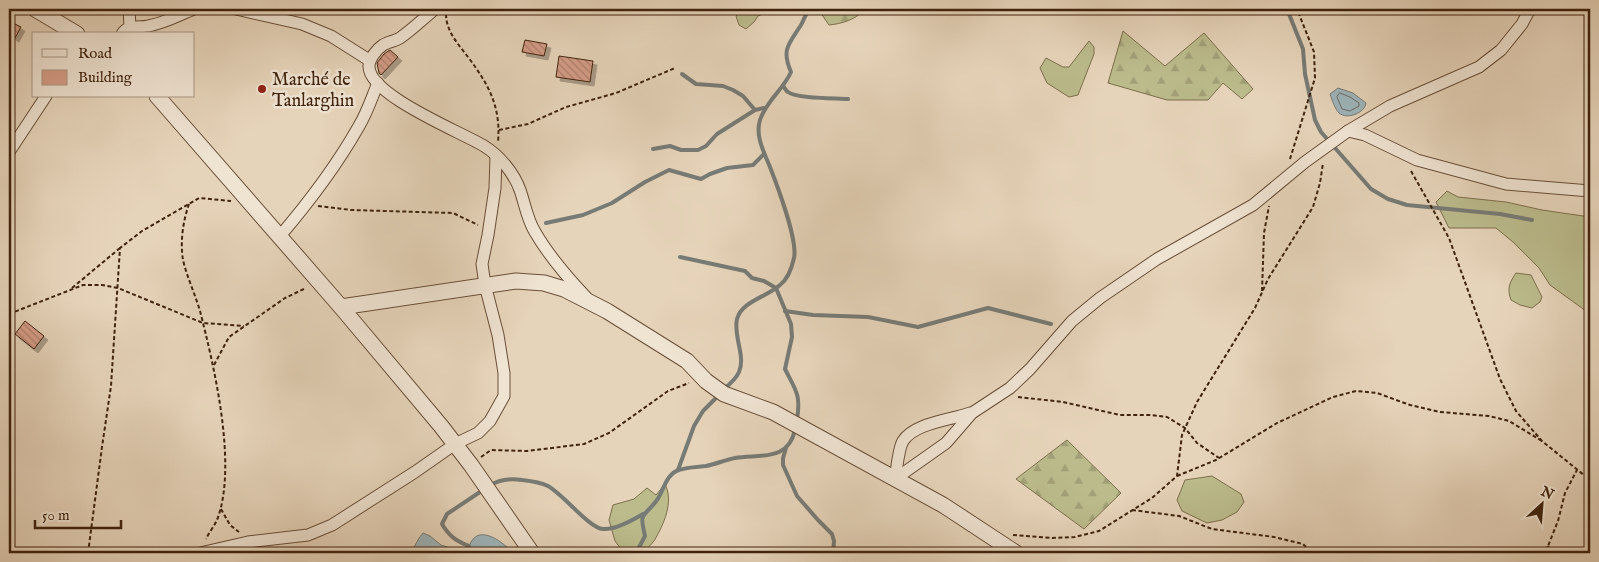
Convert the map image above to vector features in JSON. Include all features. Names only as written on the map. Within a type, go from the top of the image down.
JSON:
[{"type":"street","points":[[35,9],[50,16],[74,32]]},
{"type":"street","points":[[129,9],[126,30],[161,24],[194,9]]},
{"type":"street","points":[[236,9],[302,24],[331,36],[369,60]]},
{"type":"street","points":[[436,9],[399,39],[383,45],[369,60],[368,68],[373,79],[384,90],[401,101],[440,124],[484,146],[496,156],[519,187],[527,217],[535,233],[560,268],[592,303]]},
{"type":"street","points":[[895,479],[946,443],[972,413],[1010,388],[1030,369],[1072,321],[1100,298],[1157,259],[1253,205],[1348,131],[1390,106],[1478,67],[1501,50],[1522,24],[1530,9]]},
{"type":"street","points":[[50,16],[57,32]]},
{"type":"street","points":[[280,236],[307,204],[360,124],[378,83]]},
{"type":"street","points":[[9,152],[45,98]]},
{"type":"street","points":[[159,98],[342,307],[455,444],[471,464],[532,553]]},
{"type":"street","points":[[1348,131],[1364,135],[1417,160],[1506,184],[1590,191]]},
{"type":"street","points":[[200,553],[254,541],[308,535],[332,525],[455,444],[478,433],[490,421],[504,396],[504,373],[498,335],[482,264],[495,188],[496,156]]},
{"type":"street","points":[[342,307],[516,281],[544,283],[564,289],[607,311],[687,361],[706,381],[724,394],[773,412],[944,506],[1016,553]]},
{"type":"street","points":[[895,479],[902,442],[910,434],[922,426],[972,413]]},
{"type":"path","points":[[446,9],[446,18],[453,37],[485,81],[494,102],[498,114],[499,130],[496,156]]},
{"type":"path","points":[[1286,166],[1290,159],[1315,78],[1314,52],[1297,9]]},
{"type":"path","points":[[499,130],[528,124],[566,107],[616,93],[675,68]]},
{"type":"path","points":[[1178,476],[1182,435],[1197,402],[1255,308],[1268,279],[1313,207],[1320,183],[1324,148]]},
{"type":"path","points":[[1399,152],[1449,238],[1500,379],[1516,412],[1542,441],[1590,480]]},
{"type":"path","points":[[1262,293],[1264,233],[1273,188]]},
{"type":"path","points":[[70,290],[142,231],[199,198],[223,202],[249,200]]},
{"type":"path","points":[[189,204],[183,222],[183,260],[203,323],[213,366],[225,442],[224,496],[217,520],[205,540]]},
{"type":"path","points":[[307,204],[351,210],[453,213],[489,230]]},
{"type":"path","points":[[88,553],[111,386],[120,248]]},
{"type":"path","points":[[213,366],[229,337],[285,298],[319,282]]},
{"type":"path","points":[[9,314],[83,285],[102,285],[118,288],[203,323],[244,326]]},
{"type":"path","points":[[471,464],[491,450],[526,451],[584,444],[610,433],[668,391],[684,384],[706,381]]},
{"type":"path","points":[[1007,534],[1052,538],[1075,537],[1099,531],[1152,498],[1178,476],[1219,458],[1277,423],[1333,397],[1356,391],[1377,393],[1410,405],[1440,412],[1489,416],[1509,421],[1542,441]]},
{"type":"path","points":[[999,396],[1054,401],[1120,415],[1167,417],[1185,428],[1197,443],[1219,458]]},
{"type":"path","points":[[1549,553],[1548,546],[1558,521],[1565,493],[1576,470]]},
{"type":"path","points":[[220,508],[230,524],[254,541]]},
{"type":"path","points":[[1132,510],[1178,516],[1212,529],[1274,537],[1303,544],[1312,553]]},
{"type":"path","points":[[1538,553],[1548,546]]},
{"type":"green space","points":[[743,9],[775,9],[758,16],[746,29],[739,25],[736,16]]},
{"type":"green space","points":[[818,9],[864,9],[858,16],[829,25]]},
{"type":"green space","points":[[1123,31],[1165,66],[1204,33],[1253,89],[1242,99],[1223,83],[1208,100],[1167,100],[1108,83]]},
{"type":"green space","points":[[1089,41],[1094,47],[1094,54],[1078,95],[1069,97],[1047,83],[1040,68],[1046,58],[1063,67],[1069,67]]},
{"type":"green space","points":[[1447,191],[1458,197],[1506,202],[1542,210],[1590,217],[1590,307],[1586,311],[1550,285],[1539,268],[1496,228],[1449,228],[1436,202]]},
{"type":"green space","points":[[1516,273],[1531,275],[1542,297],[1540,302],[1532,308],[1511,300],[1509,286]]},
{"type":"green space","points":[[1067,440],[1121,493],[1084,529],[1016,479]]},
{"type":"green space","points":[[1212,476],[1241,494],[1244,502],[1237,512],[1222,520],[1207,523],[1182,511],[1177,500],[1185,480]]},
{"type":"green space","points":[[665,484],[668,491],[667,513],[654,541],[643,553],[624,553],[615,541],[609,520],[613,505],[634,499],[647,488],[656,495]]},
{"type":"water","points":[[1338,88],[1353,93],[1366,103],[1365,107],[1351,116],[1339,113],[1330,94]]},
{"type":"water","points":[[423,533],[441,545],[466,553],[411,553]]},
{"type":"water","points":[[487,535],[499,541],[513,553],[466,553],[475,537]]},
{"type":"building","points":[[9,21],[21,27],[15,38],[9,34]]},
{"type":"building","points":[[525,40],[547,44],[544,56],[522,52]]},
{"type":"building","points":[[390,50],[398,57],[381,75],[377,63]]},
{"type":"building","points":[[559,56],[593,61],[590,82],[556,77]]},
{"type":"building","points":[[25,321],[44,336],[34,349],[15,334]]},
{"type":"waterway","points":[[724,389],[736,377],[741,366],[736,326],[740,313],[749,303],[775,289],[785,280],[794,258],[790,226],[761,144],[759,126],[766,107],[791,72],[787,58],[788,47],[806,14],[812,9]]},
{"type":"waterway","points":[[1287,9],[1303,49],[1305,74],[1315,120],[1321,132],[1371,189],[1388,199],[1407,205],[1500,214],[1532,220]]},
{"type":"waterway","points":[[682,74],[696,84],[723,86],[733,90],[743,96],[755,110]]},
{"type":"waterway","points":[[783,86],[788,92],[799,96],[848,99]]},
{"type":"waterway","points":[[653,149],[670,146],[681,150],[698,150],[706,146],[717,134],[755,110],[764,108]]},
{"type":"waterway","points":[[546,223],[583,215],[612,203],[645,182],[669,170],[701,179],[727,168],[753,165],[764,154]]},
{"type":"waterway","points":[[680,257],[745,271],[752,278],[764,281],[776,288],[791,324],[792,337],[785,369],[798,398],[797,420]]},
{"type":"waterway","points":[[785,311],[813,315],[868,317],[918,327],[988,308],[1051,324]]},
{"type":"waterway","points":[[678,470],[694,426],[703,411],[720,394]]},
{"type":"waterway","points":[[636,553],[645,536],[642,518],[657,500],[671,475],[685,468],[710,465],[735,458],[763,456],[780,452],[792,440],[795,429]]},
{"type":"waterway","points":[[786,448],[783,465],[797,496],[832,534],[834,541],[833,553]]},
{"type":"waterway","points":[[489,486],[501,480],[509,479],[532,481],[548,486],[591,523],[603,529],[629,522],[643,514]]},
{"type":"waterway","points":[[469,546],[453,538],[442,524],[447,514],[483,490]]},
{"type":"place","name":"Marché de Tanlarghin","points":[[262,89]]}]
